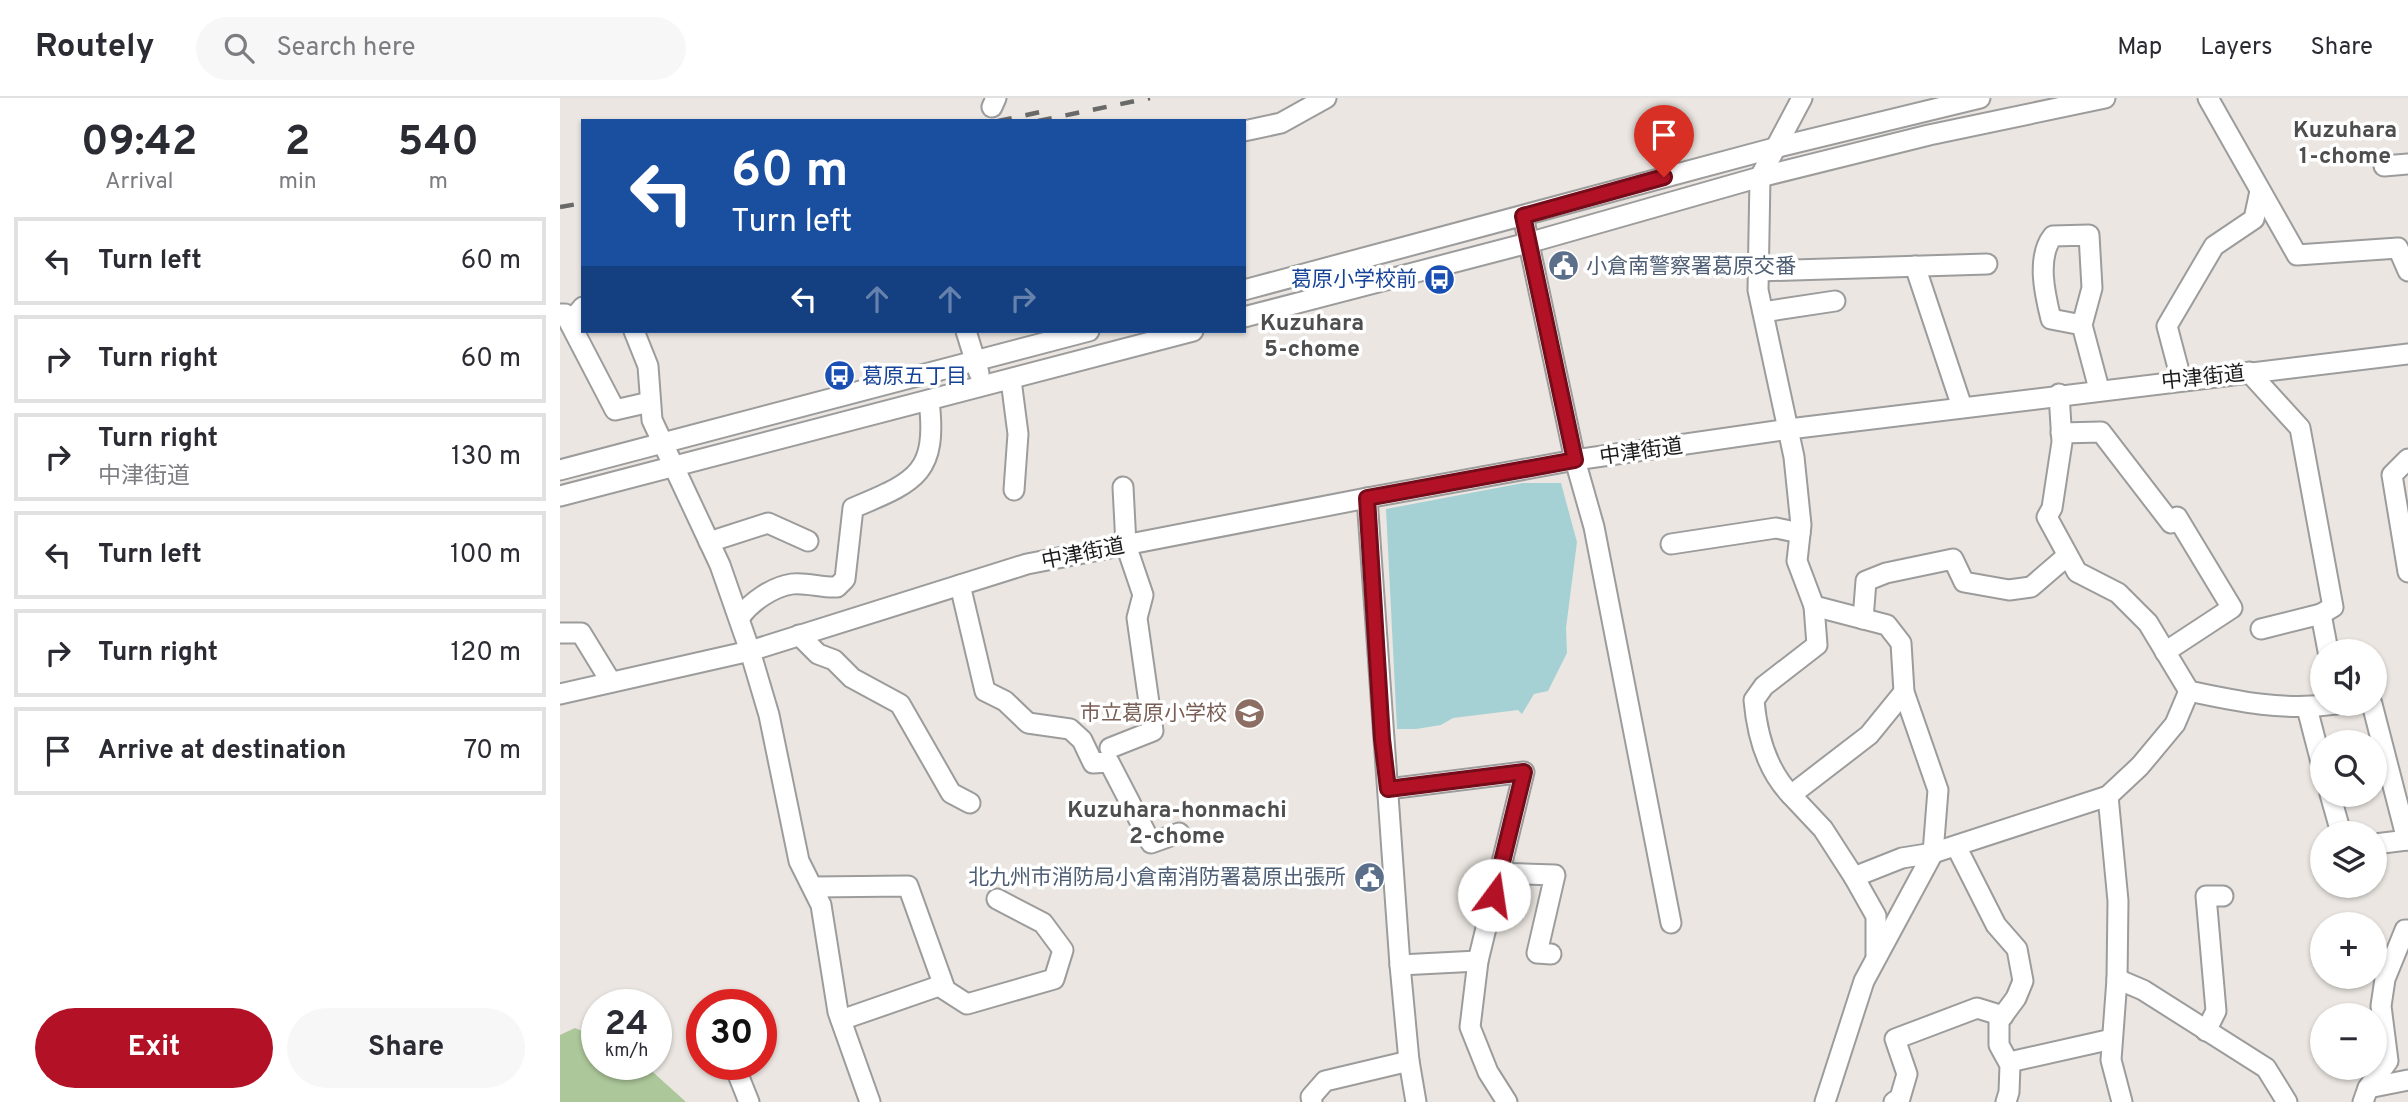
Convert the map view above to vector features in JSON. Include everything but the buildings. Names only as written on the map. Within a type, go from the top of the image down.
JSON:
[{"type":"street","points":[[1246,131],[1281,123],[1326,98]]},
{"type":"street","points":[[1802,98],[1760,177],[1759,271],[1763,312],[1789,429],[1800,533],[1797,561],[1814,606],[1817,645],[1765,686],[1754,699],[1761,745],[1782,785],[1823,829],[1875,916],[1875,959]]},
{"type":"street","points":[[1246,289],[1778,147],[1980,98]]},
{"type":"street","points":[[1246,316],[1528,243],[1760,177],[1929,135],[2105,98]]},
{"type":"street","points":[[2208,98],[2297,256],[2398,248],[2408,271]]},
{"type":"street","points":[[2384,166],[2408,164]]},
{"type":"street","points":[[2181,379],[2166,326],[2214,246],[2254,219],[2260,191]]},
{"type":"street","points":[[1523,216],[1575,460],[1594,527],[1671,923]]},
{"type":"street","points":[[2082,325],[2051,319],[2044,290],[2046,245],[2053,236],[2089,235],[2092,288],[2082,325],[2099,389]]},
{"type":"street","points":[[1759,271],[1987,264]]},
{"type":"street","points":[[1915,266],[1962,408]]},
{"type":"street","points":[[1763,312],[1835,301]]},
{"type":"street","points":[[569,314],[615,410],[650,402]]},
{"type":"street","points":[[635,333],[648,366],[652,421],[709,542],[740,617],[769,715],[799,860],[821,905],[841,1020],[870,1102]]},
{"type":"street","points":[[967,333],[983,387]]},
{"type":"street","points":[[560,470],[1081,333]]},
{"type":"street","points":[[560,496],[1187,333]]},
{"type":"street","name":"中津街道","points":[[560,694],[750,650],[1027,564],[1367,498],[1575,460],[1789,429],[2181,379],[2408,354]]},
{"type":"street","points":[[2249,372],[2300,428],[2333,607],[2321,614],[2261,629]]},
{"type":"street","points":[[1011,380],[1018,434],[1014,490]]},
{"type":"street","points":[[2059,394],[2061,433],[2052,508],[2047,517],[2077,572],[2118,593],[2148,623],[2189,691],[2251,705],[2310,708]]},
{"type":"street","points":[[740,617],[748,606],[769,592],[792,584],[837,587],[845,579],[853,508],[907,485],[917,475],[925,462],[932,426],[929,401]]},
{"type":"street","points":[[2061,433],[2101,432],[2171,523],[2177,517],[2232,608],[2165,652]]},
{"type":"street","points":[[2408,458],[2392,475],[2408,572]]},
{"type":"street","points":[[1110,748],[1153,731],[1138,618],[1143,595],[1126,545],[1123,487]]},
{"type":"street","points":[[1367,498],[1400,965],[1409,1061],[1416,1102]]},
{"type":"street","points":[[709,542],[768,523],[808,541]]},
{"type":"street","points":[[1671,544],[1776,528],[1800,533]]},
{"type":"street","points":[[1863,619],[1866,581],[1886,573],[1953,559],[1964,582],[2009,590],[2031,587],[2067,556]]},
{"type":"street","points":[[960,585],[985,691],[1005,701],[1028,723],[1070,729],[1082,740],[1094,763],[1109,762],[1150,843],[1179,833]]},
{"type":"street","points":[[1814,606],[1887,625],[1901,643],[1904,692],[1938,790],[1933,853],[1864,981],[1825,1102]]},
{"type":"street","points":[[2321,614],[2326,639]]},
{"type":"street","points":[[560,633],[580,633],[611,682]]},
{"type":"street","points":[[799,635],[818,654],[834,660],[852,678],[900,704],[951,793],[970,803]]},
{"type":"street","points":[[1854,877],[1902,858],[1933,853],[2108,796],[2140,766],[2175,724],[2189,691]]},
{"type":"street","points":[[1791,795],[1869,735],[1904,692]]},
{"type":"street","points":[[2307,708],[2313,730]]},
{"type":"street","points":[[2375,716],[2408,840],[2387,843]]},
{"type":"street","points":[[1388,789],[1524,772],[1478,961],[1470,1027],[1488,1072],[1507,1102]]},
{"type":"street","points":[[2108,796],[2118,901],[2117,979],[2110,1060],[2122,1102]]},
{"type":"street","points":[[1956,845],[1996,925],[2017,949],[2023,981],[2016,998],[1999,1021],[1999,1045],[2010,1065],[2006,1102]]},
{"type":"street","points":[[1499,873],[1555,875],[1537,953],[1551,954]]},
{"type":"street","points":[[813,887],[908,886],[945,989]]},
{"type":"street","points":[[2206,1031],[2217,1011],[2206,896],[2223,896]]},
{"type":"street","points":[[841,1020],[940,986],[967,1004],[1054,979],[1063,950],[1043,923],[997,899]]},
{"type":"street","points":[[2365,1095],[2388,1061],[2381,1006],[2385,979],[2404,930],[2408,930]]},
{"type":"street","points":[[1400,965],[1478,961]]},
{"type":"street","points":[[2117,979],[2143,990],[2266,1068],[2287,1102]]},
{"type":"street","points":[[1894,1102],[1900,1098],[1907,1074],[1895,1039],[1977,1008],[2003,1016]]},
{"type":"street","points":[[2014,1061],[2112,1039]]},
{"type":"street","points":[[1312,1102],[1311,1097],[1325,1081],[1409,1061]]},
{"type":"street","points":[[740,1080],[749,1102]]},
{"type":"street","points":[[2365,1095],[2408,1080]]},
{"type":"green space","points":[[575,1028],[581,1030],[581,1080],[662,1080],[686,1102],[560,1102],[560,1035]]},
{"type":"water","points":[[1523,483],[1561,483],[1577,542],[1566,628],[1567,653],[1548,691],[1534,694],[1522,714],[1518,710],[1453,718],[1441,725],[1416,729],[1397,729],[1386,509]]},
{"type":"railway","points":[[1048,119],[1150,98]]},
{"type":"railway","points":[[1007,119],[1050,110]]},
{"type":"railway","points":[[560,207],[581,203]]},
{"type":"place","name":"小倉南警察署葛原交番","points":[[1563,266]]},
{"type":"place","name":"葛原小学校前","points":[[1440,279]]},
{"type":"place","name":"葛原五丁目","points":[[839,376]]},
{"type":"place","name":"市立葛原小学校","points":[[1250,713]]},
{"type":"place","name":"北九州市消防局小倉南消防署葛原出張所","points":[[1369,877]]},
{"type":"district","name":"Kuzuhara 1-chome","points":[[2345,142]]},
{"type":"district","name":"Kuzuhara 5-chome","points":[[1312,335]]},
{"type":"district","name":"Kuzuhara-honmachi 2-chome","points":[[1177,822]]},
{"type":"route","points":[[1494,895],[1524,772],[1388,789],[1382,739],[1367,498],[1575,460],[1523,216],[1664,177]]}]
